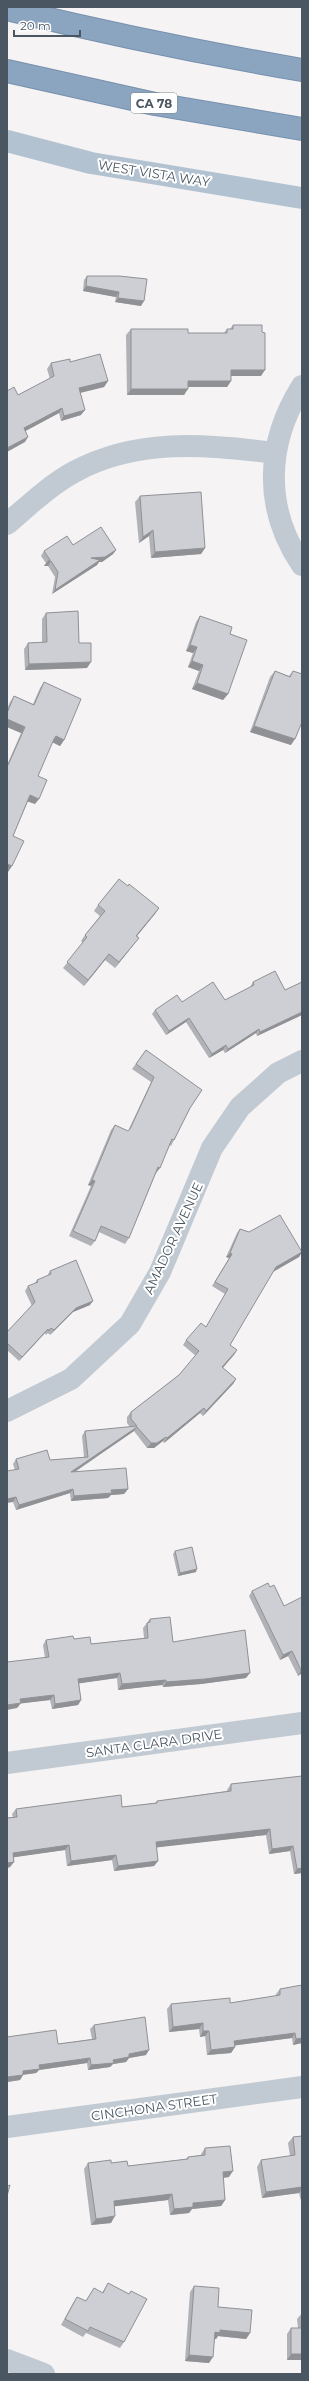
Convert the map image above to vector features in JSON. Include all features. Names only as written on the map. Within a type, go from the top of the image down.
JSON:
[{"type":"highway","points":[[7,9],[87,29],[192,51],[302,70]]},
{"type":"highway","name":"CA 78","points":[[7,71],[155,104],[302,129]]},
{"type":"main road","name":"WEST VISTA WAY","points":[[7,141],[91,163],[302,198]]},
{"type":"street","points":[[302,386],[294,400],[274,453],[273,488],[280,520],[292,551],[302,564]]},
{"type":"street","points":[[7,524],[32,502],[74,472],[113,457],[142,450],[174,445],[223,446],[274,453]]},
{"type":"street","name":"AMADOR AVENUE","points":[[7,1412],[71,1379],[130,1324],[160,1272],[212,1148],[240,1107],[278,1073],[302,1061]]},
{"type":"street","name":"SANTA CLARA DRIVE","points":[[7,1763],[302,1723]]},
{"type":"street","name":"CINCHONA STREET","points":[[7,2127],[302,2087]]},
{"type":"street","points":[[7,2360],[44,2374]]},
{"type":"building","points":[[87,276],[119,276],[147,279],[144,301],[118,298],[119,292],[86,286]]},
{"type":"building","points":[[233,325],[262,325],[262,332],[265,333],[265,370],[231,370],[231,381],[188,381],[188,389],[131,389],[131,329],[188,329],[188,333],[227,333],[227,329],[233,329]]},
{"type":"building","points":[[100,354],[108,381],[79,388],[85,410],[64,416],[62,408],[24,428],[28,437],[7,448],[7,391],[14,387],[18,395],[54,376],[51,363],[70,359],[70,362]]},
{"type":"building","points":[[201,492],[205,548],[155,552],[153,530],[143,537],[140,496]]},
{"type":"building","points":[[101,527],[116,550],[105,557],[91,558],[100,560],[55,590],[58,572],[51,561],[48,561],[50,560],[44,551],[67,536],[73,545]]},
{"type":"building","points":[[78,611],[79,643],[91,643],[91,662],[29,664],[28,643],[47,642],[46,613]]},
{"type":"building","points":[[200,616],[232,627],[230,634],[247,640],[228,694],[197,683],[203,665],[192,661],[197,647],[190,645]]},
{"type":"building","points":[[275,671],[290,677],[293,671],[302,674],[302,722],[295,739],[254,726]]},
{"type":"building","points":[[44,682],[81,699],[64,740],[56,736],[38,776],[47,780],[39,799],[30,795],[13,836],[24,841],[12,866],[7,864],[7,765],[25,727],[7,719],[7,713],[14,696],[34,705]]},
{"type":"building","points":[[119,879],[128,886],[129,884],[159,908],[136,936],[139,938],[119,962],[109,954],[88,980],[67,962],[87,937],[85,935],[105,911],[98,905]]},
{"type":"building","points":[[275,971],[285,990],[302,982],[302,1012],[260,1032],[259,1029],[228,1049],[226,1045],[212,1054],[189,1018],[169,1031],[155,1010],[177,995],[182,1002],[213,982],[225,1000],[254,985],[253,982]]},
{"type":"building","points":[[146,1050],[202,1090],[190,1108],[174,1140],[172,1139],[160,1168],[158,1167],[129,1238],[101,1226],[95,1241],[73,1231],[95,1181],[92,1180],[115,1125],[128,1131],[130,1129],[154,1077],[136,1064]]},
{"type":"building","points":[[280,1215],[302,1252],[276,1267],[230,1345],[237,1350],[222,1367],[236,1379],[206,1411],[204,1408],[167,1438],[166,1437],[157,1443],[151,1443],[137,1427],[71,1472],[126,1468],[128,1489],[111,1490],[112,1493],[74,1496],[73,1489],[19,1505],[16,1497],[7,1499],[7,1471],[19,1469],[16,1459],[47,1450],[50,1460],[88,1457],[85,1431],[137,1426],[131,1419],[131,1412],[179,1375],[199,1351],[186,1340],[201,1323],[206,1327],[228,1289],[215,1282],[232,1254],[230,1253],[240,1229],[249,1232]]},
{"type":"building","points":[[76,1260],[93,1301],[76,1308],[54,1330],[51,1328],[49,1331],[48,1329],[22,1357],[7,1343],[7,1332],[35,1302],[28,1286],[51,1274],[50,1271]]},
{"type":"building","points":[[192,1547],[197,1569],[180,1573],[175,1551]]},
{"type":"building","points":[[268,1583],[270,1587],[274,1585],[284,1606],[302,1597],[302,1670],[292,1651],[283,1655],[252,1591]]},
{"type":"building","points":[[170,1617],[173,1642],[245,1630],[250,1673],[205,1679],[166,1682],[166,1680],[122,1684],[120,1673],[78,1679],[81,1700],[55,1704],[54,1695],[20,1699],[21,1703],[7,1705],[7,1662],[49,1657],[46,1640],[73,1636],[74,1639],[90,1637],[91,1644],[148,1638],[147,1623],[150,1622],[150,1619]]},
{"type":"building","points":[[302,1776],[302,1868],[297,1869],[293,1846],[272,1849],[270,1829],[156,1842],[158,1861],[118,1866],[116,1855],[71,1861],[69,1845],[13,1853],[14,1862],[7,1863],[7,1818],[17,1817],[16,1809],[121,1795],[122,1807],[157,1803],[157,1801],[231,1791],[231,1784]]},
{"type":"building","points":[[302,1985],[302,2038],[296,2039],[295,2033],[234,2041],[235,2047],[211,2050],[209,2031],[203,2031],[203,2023],[173,2027],[171,2004],[230,1998],[230,2003],[280,1995],[280,1989]]},
{"type":"building","points":[[145,2017],[149,2050],[129,2054],[129,2057],[113,2060],[114,2063],[91,2065],[90,2058],[39,2065],[40,2069],[23,2071],[23,2075],[7,2077],[7,2037],[56,2030],[58,2044],[96,2039],[94,2025]]},
{"type":"building","points":[[302,2136],[302,2187],[266,2192],[261,2160],[295,2155],[293,2137]]},
{"type":"building","points":[[230,2146],[233,2171],[223,2172],[225,2200],[193,2203],[193,2207],[174,2209],[172,2194],[114,2201],[115,2216],[96,2219],[88,2163],[111,2160],[111,2163],[127,2161],[128,2166],[188,2159],[188,2157],[205,2155],[205,2148]]},
{"type":"building","points":[[10,2185],[7,2196],[7,2186]]},
{"type":"building","points":[[108,2283],[129,2294],[131,2291],[147,2299],[124,2342],[90,2327],[88,2331],[65,2319],[77,2297],[86,2301],[94,2288],[103,2293]]},
{"type":"building","points":[[194,2286],[219,2288],[218,2307],[252,2310],[250,2333],[220,2330],[220,2333],[215,2332],[213,2357],[189,2355]]},
{"type":"building","points":[[291,2328],[302,2328],[302,2354],[291,2354]]}]
